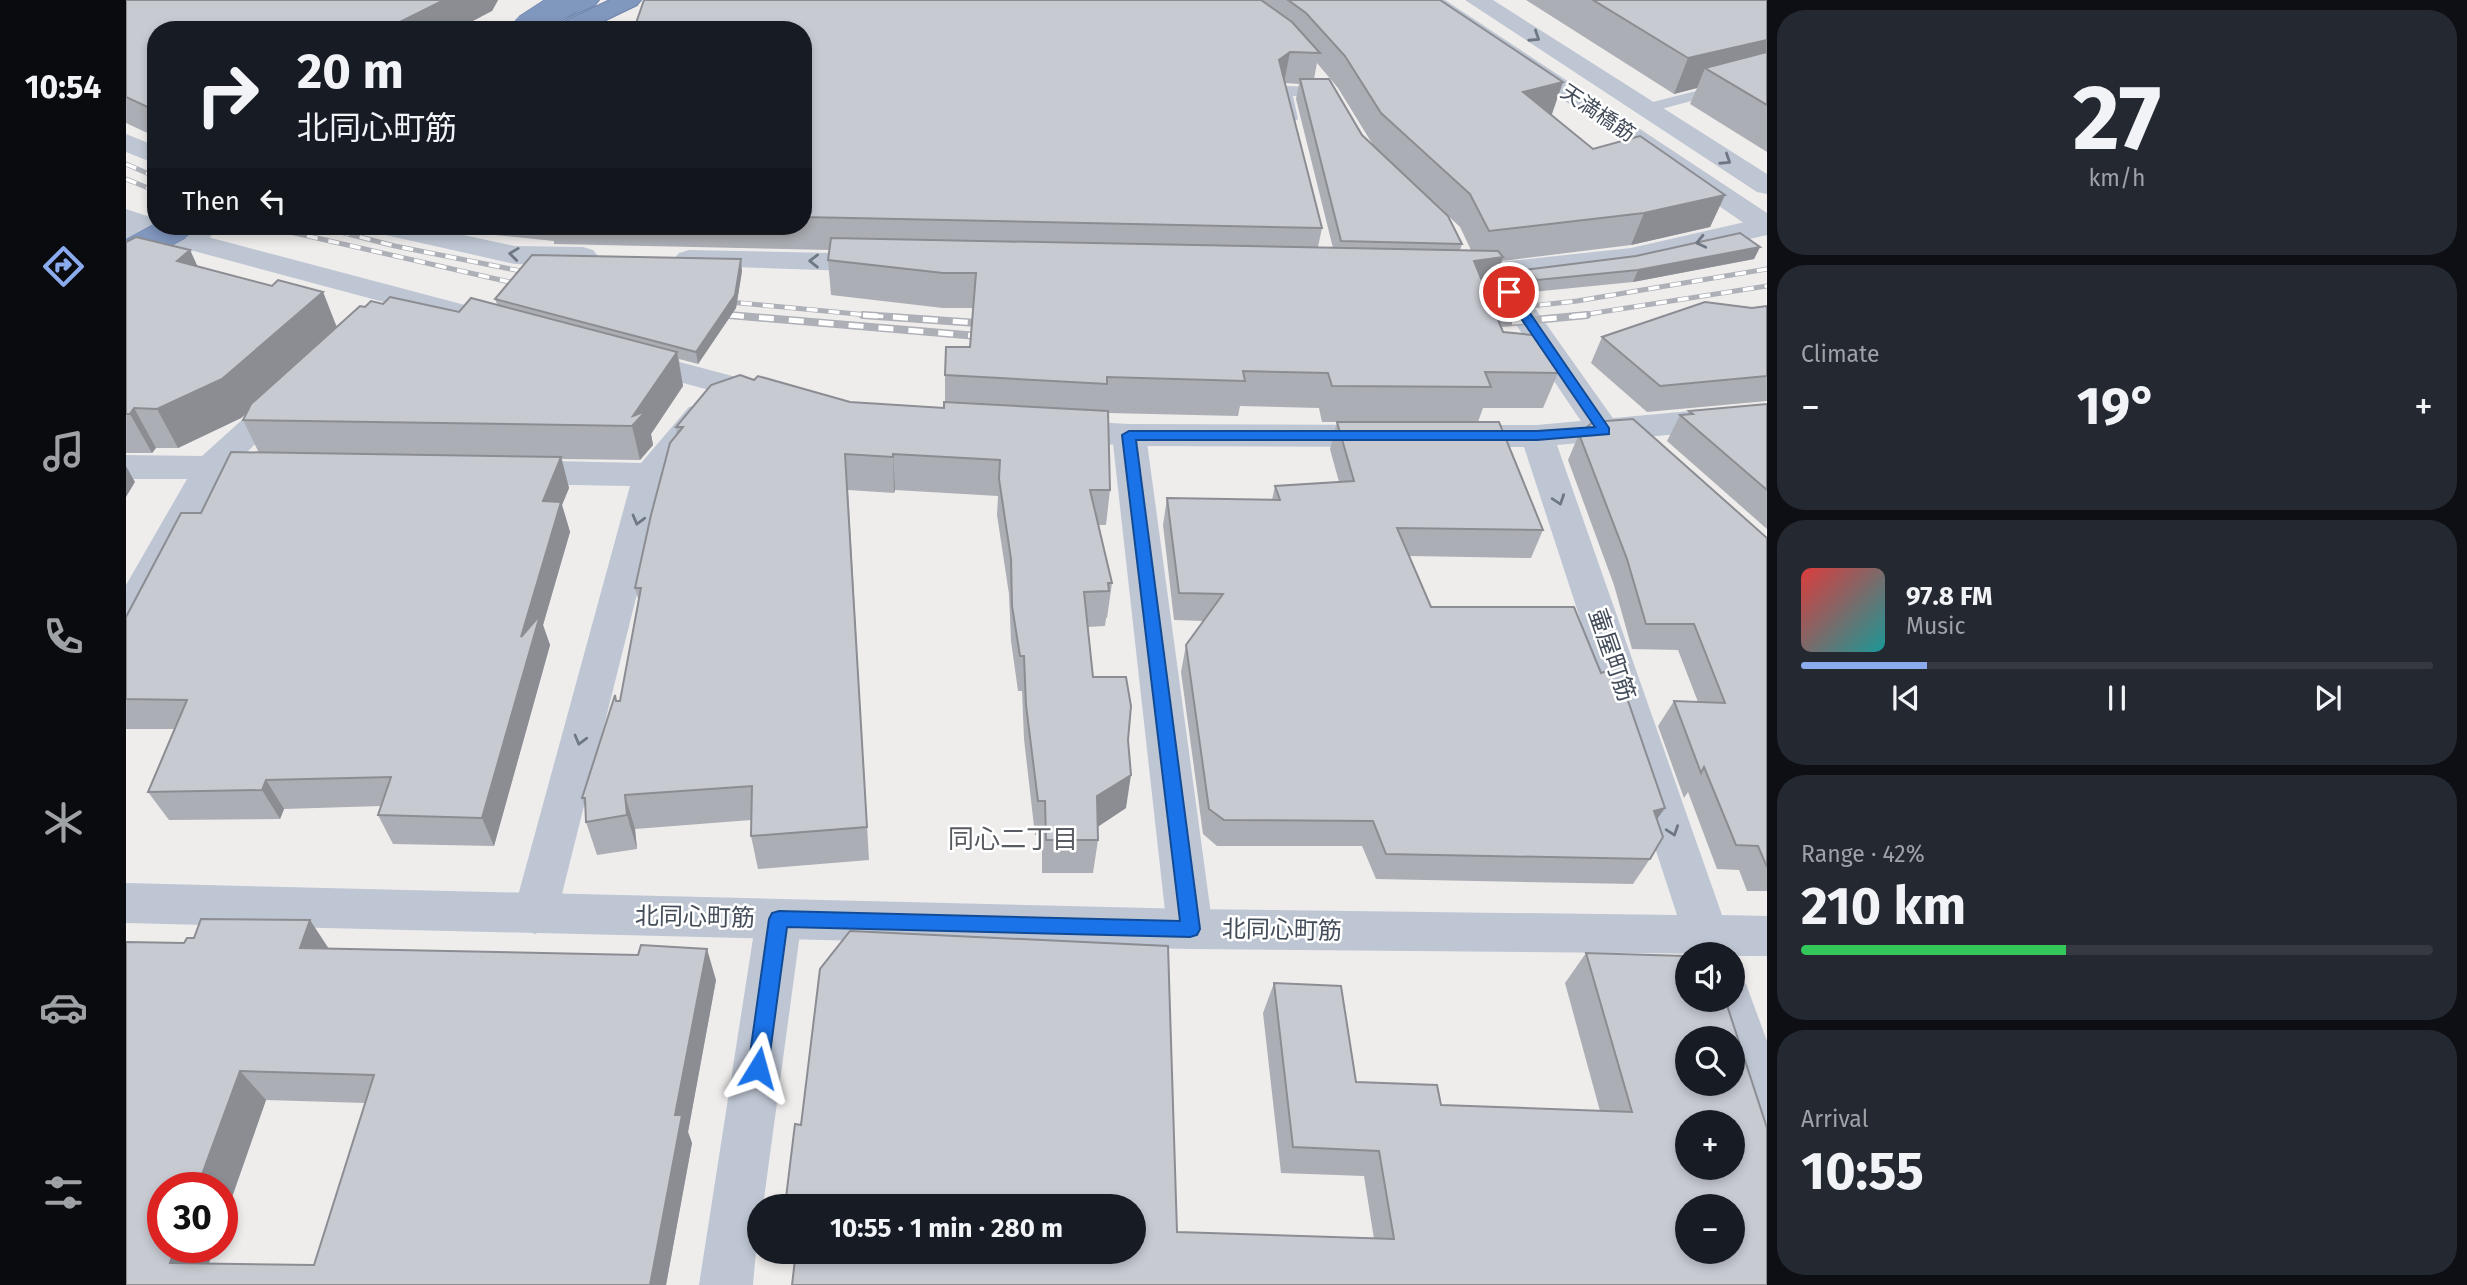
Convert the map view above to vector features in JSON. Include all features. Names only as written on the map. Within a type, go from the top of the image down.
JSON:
[{"type":"highway","points":[[540,21],[587,0]]},
{"type":"highway","points":[[584,21],[629,0]]},
{"type":"highway","points":[[625,21],[656,6]]},
{"type":"highway","points":[[126,255],[181,235]]},
{"type":"street","points":[[535,21],[570,0]]},
{"type":"street","name":"天満橋筋","points":[[1429,0],[1767,226]]},
{"type":"street","name":"天満橋筋","points":[[1477,0],[1767,186]]},
{"type":"street","points":[[126,142],[147,152]]},
{"type":"street","points":[[1419,274],[1476,267],[1631,257],[1767,226]]},
{"type":"street","points":[[126,276],[186,235]]},
{"type":"street","points":[[204,235],[398,297],[516,328]]},
{"type":"street","points":[[423,235],[515,255],[611,257]]},
{"type":"street","points":[[666,258],[914,263]]},
{"type":"street","points":[[1476,267],[1616,430],[1658,456]]},
{"type":"street","points":[[368,324],[398,297]]},
{"type":"street","points":[[596,350],[802,405]]},
{"type":"street","points":[[126,618],[211,467],[309,377]]},
{"type":"street","points":[[536,914],[650,475],[728,385]]},
{"type":"street","points":[[1032,429],[1129,435],[1537,436],[1767,415]]},
{"type":"street","points":[[1129,435],[1190,929]]},
{"type":"street","name":"壷屋町筋","points":[[1537,436],[1708,942]]},
{"type":"street","points":[[126,467],[307,468]]},
{"type":"street","points":[[485,472],[650,475]]},
{"type":"street","name":"北同心町筋","points":[[126,903],[1675,943]]},
{"type":"street","points":[[726,1285],[779,919]]},
{"type":"street","name":"北同心町筋","points":[[1724,942],[1767,936]]},
{"type":"street","points":[[1733,1012],[1767,1113]]},
{"type":"lane","points":[[1316,74],[1335,97]]},
{"type":"lane","points":[[1646,108],[1767,77]]},
{"type":"lane","points":[[1293,130],[1284,91],[1335,97]]},
{"type":"building","points":[[126,0],[444,0],[402,21],[147,21],[147,107],[126,97]]},
{"type":"building","points":[[644,0],[1261,0],[1292,22],[1320,53],[1290,52],[1279,60],[1322,228],[812,217],[812,21],[637,21]]},
{"type":"building","points":[[1288,0],[1440,0],[1563,82],[1523,92],[1593,149],[1640,136],[1725,195],[1644,213],[1489,231],[1470,194],[1381,113],[1345,56],[1306,13]]},
{"type":"building","points":[[1593,0],[1767,0],[1767,40],[1688,58]]},
{"type":"building","points":[[1767,52],[1767,105],[1705,68]]},
{"type":"building","points":[[1300,79],[1329,79],[1362,135],[1448,216],[1462,244],[1341,241]]},
{"type":"building","points":[[1740,233],[1760,247],[1638,270],[1537,280],[1524,270],[1636,256]]},
{"type":"building","points":[[136,237],[190,250],[177,261],[272,286],[278,280],[323,292],[222,379],[157,409],[134,408],[130,414],[126,414],[126,242]]},
{"type":"building","points":[[831,238],[1498,251],[1503,257],[1474,261],[1503,332],[1542,336],[1558,373],[1485,372],[1491,387],[1332,386],[1328,373],[1243,371],[1245,381],[1107,377],[1107,384],[945,375],[946,347],[970,347],[976,273],[943,273],[828,260]]},
{"type":"building","points":[[532,255],[741,259],[735,295],[696,352],[495,299]]},
{"type":"building","points":[[390,297],[459,312],[471,298],[677,352],[633,416],[646,411],[632,426],[243,420],[251,404],[360,306],[365,307],[371,301],[383,304]]},
{"type":"building","points":[[1705,302],[1752,308],[1767,306],[1767,376],[1660,386],[1602,337]]},
{"type":"building","points":[[740,375],[754,380],[758,376],[850,402],[944,408],[944,402],[1108,411],[1110,490],[1090,490],[1112,583],[1108,583],[1109,591],[1084,592],[1093,677],[1126,677],[1131,706],[1128,740],[1131,775],[1097,796],[1098,840],[1046,840],[1045,801],[1038,801],[1026,705],[1024,656],[1020,656],[1012,606],[1011,559],[999,479],[1000,460],[893,454],[893,457],[845,454],[867,827],[751,836],[752,786],[625,795],[627,815],[586,822],[585,798],[582,798],[615,695],[616,701],[620,701],[641,588],[635,588],[670,443],[683,427],[676,427],[711,385]]},
{"type":"building","points":[[1767,404],[1767,490],[1680,415],[1693,414],[1689,411]]},
{"type":"building","points":[[1633,419],[1767,538],[1767,867],[1758,846],[1736,845],[1704,767],[1701,773],[1674,701],[1725,703],[1694,624],[1646,624],[1627,559],[1579,434],[1593,422]]},
{"type":"building","points":[[1337,422],[1499,422],[1543,530],[1397,528],[1431,607],[1574,607],[1601,673],[1607,671],[1618,697],[1627,698],[1665,808],[1654,811],[1663,837],[1650,859],[1386,854],[1373,821],[1224,820],[1209,809],[1186,645],[1223,594],[1179,593],[1167,498],[1280,500],[1275,486],[1354,481]]},
{"type":"building","points":[[231,452],[561,457],[543,501],[561,502],[521,637],[540,615],[482,818],[378,815],[391,777],[266,780],[262,790],[148,792],[187,700],[126,699],[126,617],[181,513],[201,513]]},
{"type":"building","points":[[201,919],[310,920],[300,948],[638,955],[641,945],[707,949],[675,1115],[682,1115],[650,1285],[126,1285],[126,942],[184,943],[187,938],[194,938]],"holes":[[[240,1071],[374,1075],[314,1265],[147,1263],[147,1172],[203,1172]]]},
{"type":"building","points":[[850,931],[1168,946],[1177,1232],[1394,1239],[1379,1151],[1293,1147],[1274,983],[1341,986],[1356,1082],[1437,1085],[1441,1105],[1632,1112],[1586,953],[1675,956],[1675,1012],[1729,1012],[1734,1026],[1675,1026],[1675,1096],[1745,1096],[1745,1060],[1767,1128],[1767,1285],[792,1285],[794,1264],[1146,1264],[1146,1194],[786,1194],[795,1124],[801,1125],[820,969]]},
{"type":"railway","points":[[126,164],[147,173]]},
{"type":"railway","points":[[126,179],[147,187]]},
{"type":"railway","points":[[303,235],[527,286]]},
{"type":"railway","points":[[352,235],[536,274]]},
{"type":"railway","points":[[1474,312],[1577,301],[1767,269]]},
{"type":"railway","points":[[1574,316],[1767,286]]},
{"type":"railway","points":[[719,301],[878,316]]},
{"type":"railway","points":[[710,313],[745,317]]},
{"type":"railway","points":[[729,315],[989,337]]},
{"type":"railway","points":[[863,315],[878,316]]},
{"type":"railway","points":[[1574,316],[1587,315]]},
{"type":"railway","points":[[878,316],[991,324]]},
{"type":"railway","points":[[878,316],[888,317]]},
{"type":"railway","points":[[1482,325],[1574,316]]},
{"type":"railway","points":[[1569,317],[1574,316]]},
{"type":"district","name":"同心二丁目","points":[[1013,839]]},
{"type":"route","points":[[758,1068],[779,919],[1190,929],[1129,435],[1537,436],[1605,431],[1509,292]]}]
